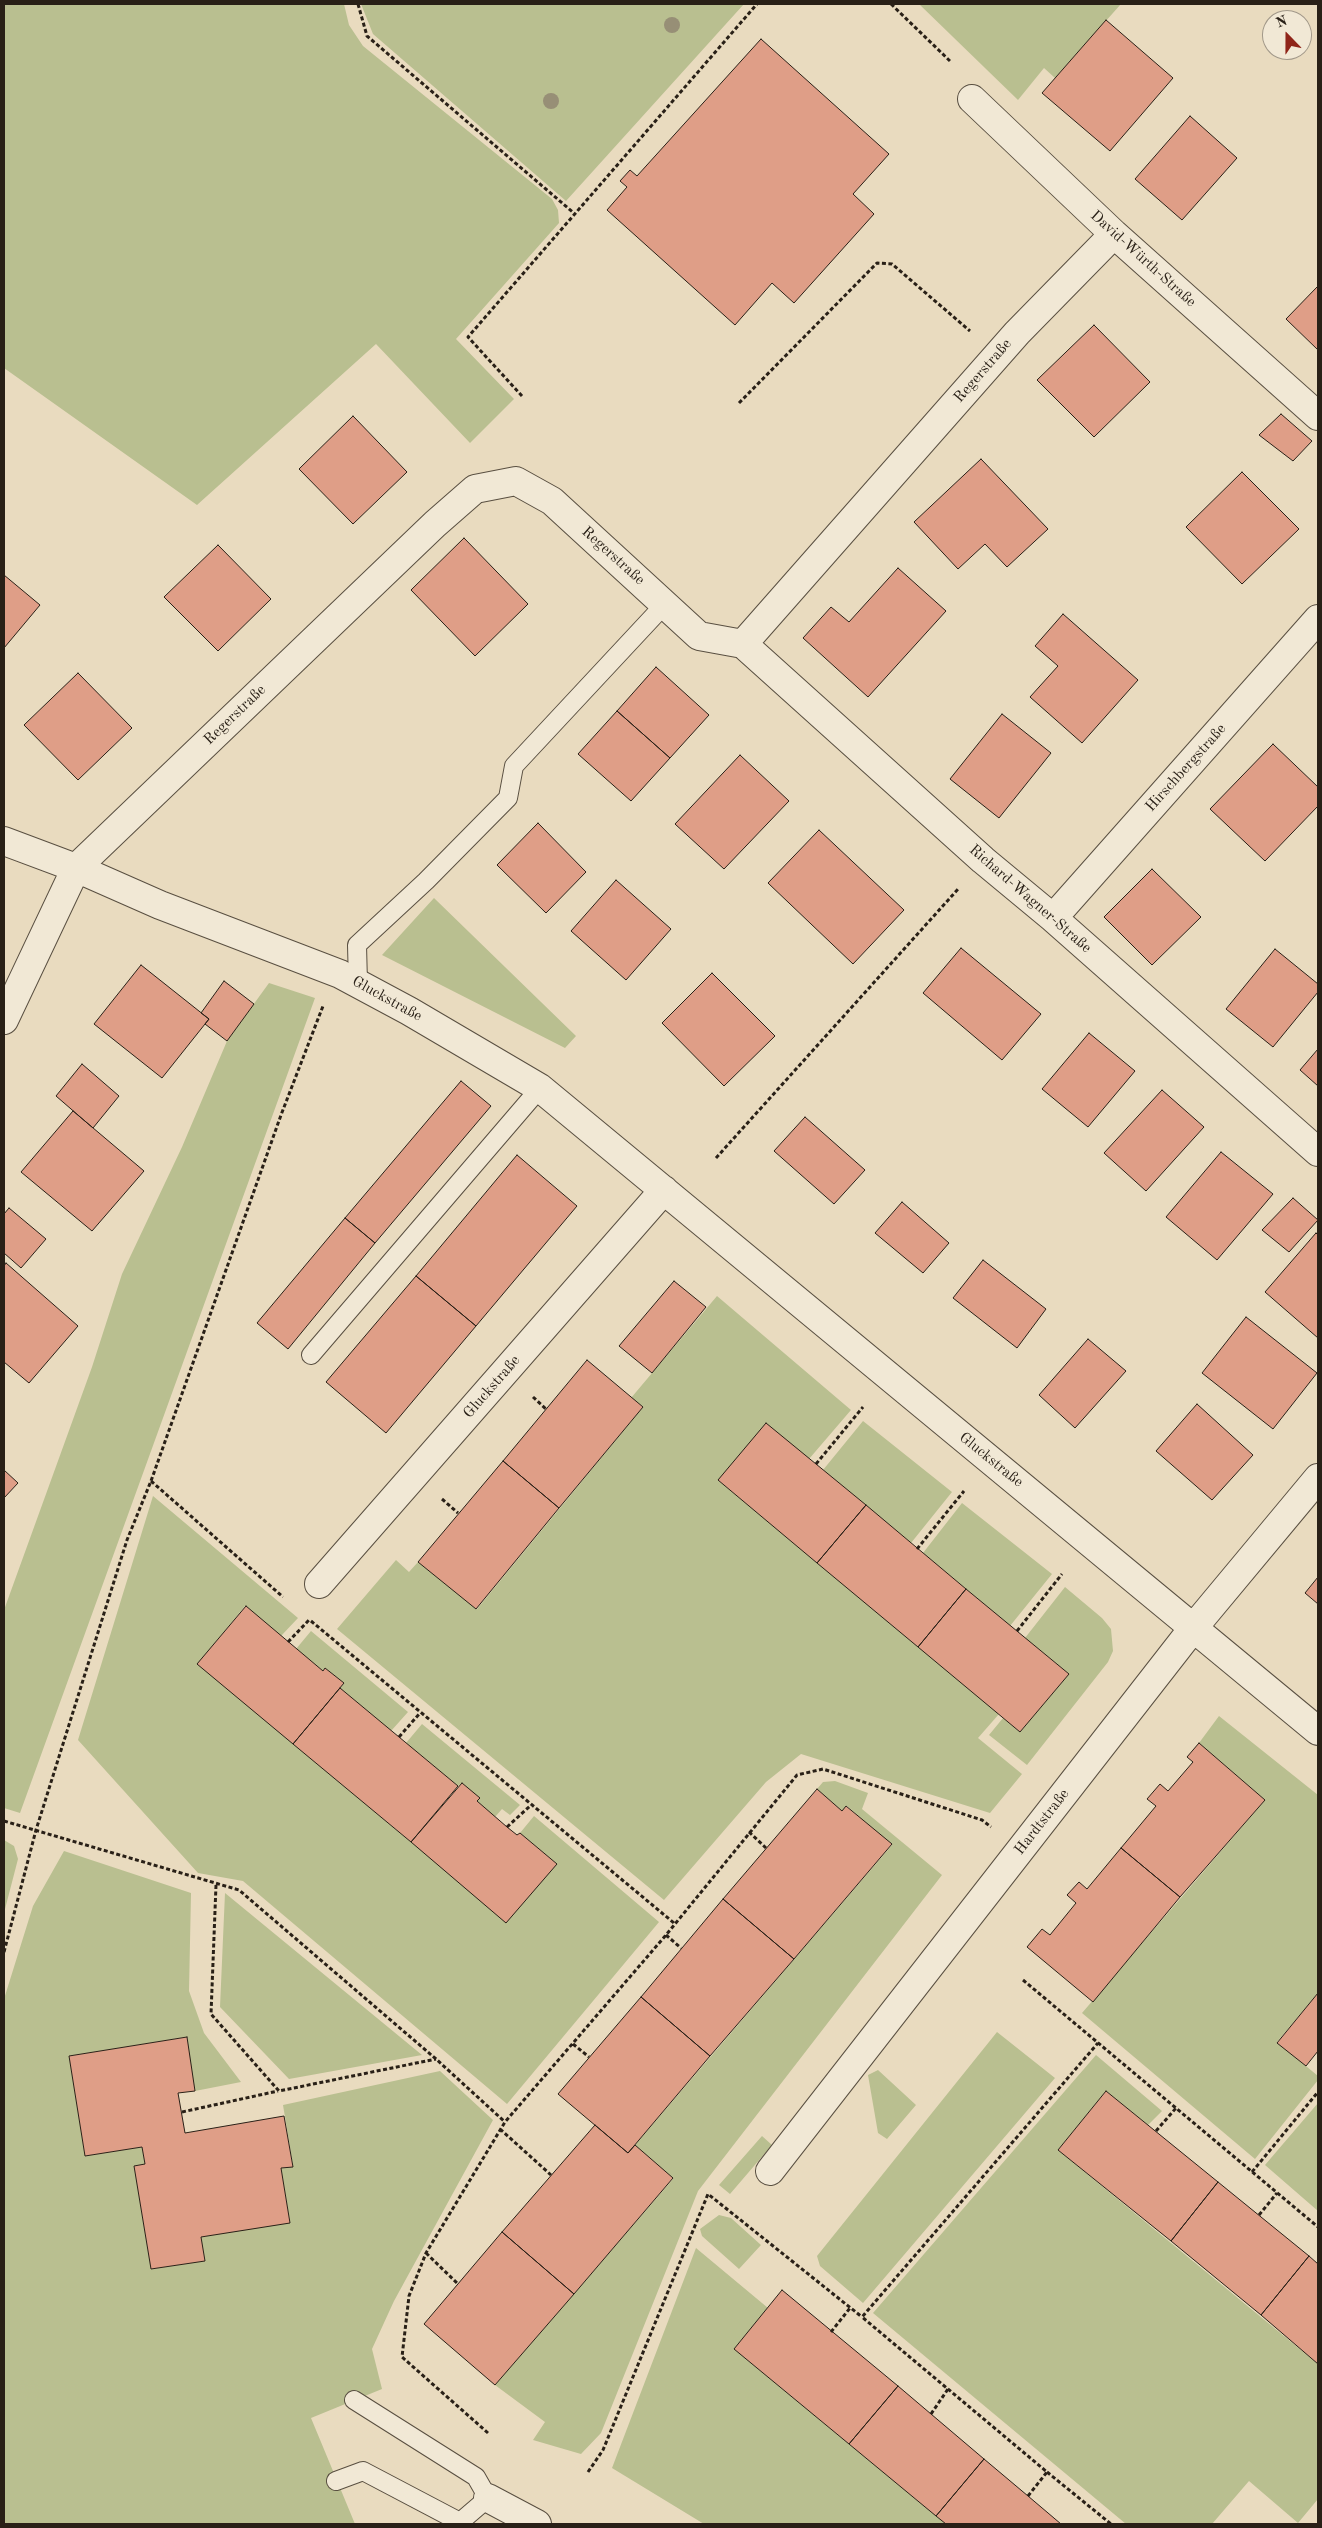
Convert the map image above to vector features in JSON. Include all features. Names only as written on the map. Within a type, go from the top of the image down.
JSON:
[{"type":"street","name":"David-Würth-Straße","points":[[972,99],[1114,234],[1318,416]]},
{"type":"street","name":"Regerstraße","points":[[76,868],[435,524],[475,489],[516,481],[552,501],[700,636],[743,644],[1017,332],[1114,234]]},
{"type":"street","name":"Hirschbergstraße","points":[[1053,918],[1318,619]]},
{"type":"street","name":"Richard-Wagner-Straße","points":[[743,644],[983,860],[1053,918],[1318,1152]]},
{"type":"street","name":"Gluckstraße","points":[[4,841],[76,868],[160,905],[358,983],[540,1088],[1318,1731]]},
{"type":"street","points":[[4,1020],[76,868]]},
{"type":"street","name":"Gluckstraße","points":[[319,1584],[664,1190]]},
{"type":"street","name":"Hardtstraße","points":[[770,2170],[1194,1627],[1318,1478]]},
{"type":"street","points":[[488,2498],[537,2524]]},
{"type":"lane","points":[[358,983],[357,945],[426,881],[508,798],[514,766],[665,604]]},
{"type":"lane","points":[[311,1355],[540,1088]]},
{"type":"lane","points":[[336,2481],[363,2471],[460,2522],[488,2498],[476,2477],[354,2400]]},
{"type":"path","points":[[358,4],[368,36],[575,214]]},
{"type":"path","points":[[522,396],[468,337],[757,4]]},
{"type":"path","points":[[891,4],[950,62]]},
{"type":"path","points":[[739,403],[877,263],[892,264],[978,337]]},
{"type":"path","points":[[716,1158],[966,880]]},
{"type":"path","points":[[4,1952],[36,1830],[127,1540],[151,1481],[318,1014],[325,1002]]},
{"type":"path","points":[[527,1392],[546,1409]]},
{"type":"path","points":[[816,1464],[863,1407]]},
{"type":"path","points":[[151,1481],[287,1601]]},
{"type":"path","points":[[917,1549],[964,1491]]},
{"type":"path","points":[[440,1497],[458,1513]]},
{"type":"path","points":[[1017,1631],[1062,1574]]},
{"type":"path","points":[[302,1614],[334,1638],[530,1806],[674,1923]]},
{"type":"path","points":[[288,1642],[309,1620]]},
{"type":"path","points":[[399,1737],[420,1713]]},
{"type":"path","points":[[488,2432],[402,2357],[409,2296],[426,2253],[500,2129],[666,1935],[797,1775],[824,1770],[982,1820],[991,1827]]},
{"type":"path","points":[[507,1827],[530,1806]]},
{"type":"path","points":[[4,1821],[216,1885],[239,1890],[436,2059],[506,2122]]},
{"type":"path","points":[[749,1832],[766,1848]]},
{"type":"path","points":[[216,1885],[211,2014],[279,2091]]},
{"type":"path","points":[[666,1935],[681,1948]]},
{"type":"path","points":[[1023,1980],[1318,2227]]},
{"type":"path","points":[[862,2317],[1098,2043]]},
{"type":"path","points":[[573,2044],[590,2057]]},
{"type":"path","points":[[182,2112],[436,2059]]},
{"type":"path","points":[[1252,2172],[1318,2092]]},
{"type":"path","points":[[1156,2131],[1176,2108]]},
{"type":"path","points":[[500,2129],[551,2175]]},
{"type":"path","points":[[1259,2215],[1277,2193]]},
{"type":"path","points":[[588,2472],[603,2450],[708,2194],[862,2317],[1111,2524]]},
{"type":"path","points":[[426,2253],[458,2284]]},
{"type":"path","points":[[831,2332],[850,2308]]},
{"type":"path","points":[[931,2414],[948,2389]]},
{"type":"path","points":[[1028,2496],[1047,2472]]},
{"type":"green space","points":[[4,4],[344,4],[349,25],[363,46],[552,199],[558,210],[559,223],[456,339],[514,399],[470,443],[376,344],[197,505],[4,368]]},
{"type":"green space","points":[[361,4],[744,4],[566,201],[373,34]]},
{"type":"green space","points":[[919,4],[1121,4],[1055,78],[1044,68],[1018,100]]},
{"type":"green space","points":[[434,898],[576,1036],[565,1048],[382,955]]},
{"type":"green space","points":[[269,983],[315,998],[20,1813],[4,1808],[4,1610],[92,1367],[122,1274],[182,1147],[227,1041]]},
{"type":"green space","points":[[717,1296],[851,1410],[809,1459],[718,1480],[999,1714],[978,1738],[1022,1774],[990,1813],[801,1754],[766,1782],[664,1900],[337,1629],[396,1560],[409,1572],[418,1562],[477,1609],[643,1407],[631,1398]]},
{"type":"green space","points":[[863,1421],[952,1492],[911,1543],[823,1470]]},
{"type":"green space","points":[[153,1496],[298,1618],[281,1636],[245,1606],[198,1664],[411,1842],[557,1864],[520,1833],[534,1816],[659,1922],[507,2104],[243,1881],[198,1873],[78,1740]]},
{"type":"green space","points":[[962,1503],[1052,1574],[1010,1626],[923,1553]]},
{"type":"green space","points":[[1065,1587],[1102,1618],[1111,1629],[1113,1651],[1108,1662],[1027,1765],[989,1735],[1003,1718],[1020,1732],[1069,1674],[1025,1638]]},
{"type":"green space","points":[[311,1631],[408,1712],[391,1731],[340,1688],[344,1683],[325,1668],[323,1671],[296,1649]]},
{"type":"green space","points":[[1219,1716],[1318,1795],[1318,1993],[1277,2042],[1318,2076],[1318,2080],[1255,2159],[1082,2013],[1265,1800],[1199,1743]]},
{"type":"green space","points":[[422,1724],[520,1805],[510,1815],[502,1809],[495,1817],[477,1801],[479,1798],[462,1783],[458,1786],[406,1743]]},
{"type":"green space","points":[[835,1781],[868,1793],[862,1809],[942,1875],[698,2191],[601,2433],[581,2454],[533,2440],[545,2422],[495,2385],[673,2179],[635,2145],[892,1845],[847,1806],[842,1811],[817,1789],[823,1782]]},
{"type":"green space","points":[[4,1840],[14,1846],[18,1859],[4,1913]]},
{"type":"green space","points":[[64,1851],[191,1893],[189,1991],[204,2033],[241,2082],[195,2091],[186,2037],[69,2056],[85,2156],[142,2147],[145,2164],[134,2166],[151,2269],[205,2261],[201,2237],[290,2222],[281,2168],[293,2166],[283,2105],[440,2071],[493,2120],[394,2301],[372,2349],[382,2389],[311,2418],[355,2524],[4,2524],[4,1999],[33,1906]]},
{"type":"green space","points":[[225,1893],[422,2055],[289,2079],[220,2007]]},
{"type":"green space","points":[[997,2032],[1055,2078],[863,2303],[820,2266],[817,2256]]},
{"type":"green space","points":[[1096,2055],[1162,2111],[1148,2125],[1106,2091],[1058,2150],[1318,2364],[1318,2499],[1298,2523],[1249,2481],[1212,2524],[1126,2524],[873,2313]]},
{"type":"green space","points":[[878,2070],[916,2105],[887,2139],[878,2133],[868,2075]]},
{"type":"green space","points":[[1318,2103],[1318,2211],[1265,2165]]},
{"type":"green space","points":[[762,2136],[772,2145],[730,2194],[719,2185]]},
{"type":"green space","points":[[719,2215],[731,2218],[761,2245],[739,2269],[702,2236],[700,2229]]},
{"type":"green space","points":[[696,2248],[768,2308],[734,2349],[946,2524],[704,2524],[612,2468]]},
{"type":"building","points":[[1106,20],[1173,78],[1110,151],[1042,93]]},
{"type":"building","points":[[761,39],[889,154],[853,194],[874,214],[794,303],[772,283],[735,325],[607,210],[627,187],[620,181],[630,170],[637,176]]},
{"type":"building","points":[[1190,116],[1237,158],[1182,220],[1135,179]]},
{"type":"building","points":[[1318,286],[1318,350],[1286,319]]},
{"type":"building","points":[[1094,325],[1150,382],[1094,437],[1037,380]]},
{"type":"building","points":[[1281,414],[1312,441],[1293,461],[1259,435]]},
{"type":"building","points":[[353,416],[407,472],[353,524],[299,469]]},
{"type":"building","points":[[981,459],[1048,529],[1007,567],[985,544],[958,569],[914,522]]},
{"type":"building","points":[[1242,472],[1299,529],[1242,584],[1186,527]]},
{"type":"building","points":[[464,538],[528,604],[475,656],[411,590]]},
{"type":"building","points":[[218,545],[271,599],[218,651],[164,597]]},
{"type":"building","points":[[898,568],[946,611],[868,697],[803,638],[831,607],[849,622]]},
{"type":"building","points":[[4,575],[40,605],[4,648]]},
{"type":"building","points":[[1063,614],[1138,680],[1082,743],[1030,697],[1058,666],[1035,646]]},
{"type":"building","points":[[656,667],[709,715],[670,758],[617,711]]},
{"type":"building","points":[[78,673],[132,728],[78,780],[24,725]]},
{"type":"building","points":[[617,711],[670,758],[631,801],[578,754]]},
{"type":"building","points":[[1002,714],[1051,753],[999,818],[950,779]]},
{"type":"building","points":[[1273,744],[1318,787],[1318,806],[1265,861],[1210,809]]},
{"type":"building","points":[[740,755],[789,801],[724,869],[675,824]]},
{"type":"building","points":[[538,823],[586,872],[546,913],[497,865]]},
{"type":"building","points":[[819,830],[904,910],[853,964],[768,883]]},
{"type":"building","points":[[1152,869],[1201,917],[1152,965],[1104,917]]},
{"type":"building","points":[[616,880],[671,929],[626,980],[571,931]]},
{"type":"building","points":[[961,948],[1041,1014],[1002,1060],[923,993]]},
{"type":"building","points":[[1275,949],[1318,984],[1318,992],[1273,1047],[1226,1009]]},
{"type":"building","points":[[141,965],[209,1019],[162,1078],[94,1024]]},
{"type":"building","points":[[712,973],[775,1036],[724,1086],[662,1023]]},
{"type":"building","points":[[224,981],[254,1004],[227,1041],[205,1024],[209,1019],[201,1013]]},
{"type":"building","points":[[1089,1033],[1135,1071],[1088,1127],[1042,1089]]},
{"type":"building","points":[[1318,1049],[1318,1086],[1300,1070]]},
{"type":"building","points":[[82,1064],[119,1096],[93,1128],[56,1096]]},
{"type":"building","points":[[461,1081],[491,1106],[375,1243],[345,1218]]},
{"type":"building","points":[[1162,1090],[1204,1127],[1146,1191],[1104,1153]]},
{"type":"building","points":[[73,1111],[144,1171],[92,1231],[21,1172]]},
{"type":"building","points":[[805,1117],[865,1170],[834,1204],[774,1151]]},
{"type":"building","points":[[1221,1152],[1273,1194],[1217,1260],[1166,1217]]},
{"type":"building","points":[[517,1155],[577,1206],[476,1326],[416,1276]]},
{"type":"building","points":[[1293,1198],[1318,1220],[1289,1252],[1262,1230]]},
{"type":"building","points":[[902,1202],[949,1243],[923,1273],[875,1233]]},
{"type":"building","points":[[9,1208],[46,1239],[21,1268],[4,1253],[4,1214]]},
{"type":"building","points":[[345,1218],[375,1243],[288,1349],[257,1323]]},
{"type":"building","points":[[1316,1233],[1318,1235],[1318,1338],[1265,1292]]},
{"type":"building","points":[[983,1260],[1046,1309],[1017,1348],[953,1298]]},
{"type":"building","points":[[6,1263],[78,1326],[29,1383],[4,1362],[4,1266]]},
{"type":"building","points":[[416,1276],[476,1326],[386,1433],[326,1382]]},
{"type":"building","points":[[674,1281],[706,1307],[652,1373],[619,1346]]},
{"type":"building","points":[[1246,1317],[1317,1373],[1273,1429],[1202,1373]]},
{"type":"building","points":[[1088,1339],[1126,1371],[1075,1428],[1039,1395]]},
{"type":"building","points":[[587,1360],[643,1407],[559,1508],[503,1461]]},
{"type":"building","points":[[1197,1404],[1253,1455],[1212,1500],[1156,1451]]},
{"type":"building","points":[[766,1423],[866,1505],[817,1563],[718,1480]]},
{"type":"building","points":[[503,1461],[559,1508],[476,1609],[418,1562]]},
{"type":"building","points":[[4,1470],[18,1483],[4,1498]]},
{"type":"building","points":[[866,1505],[966,1589],[918,1647],[817,1563]]},
{"type":"building","points":[[1318,1577],[1318,1604],[1305,1593]]},
{"type":"building","points":[[966,1589],[1069,1674],[1020,1732],[918,1647]]},
{"type":"building","points":[[246,1606],[323,1671],[325,1668],[344,1683],[293,1744],[197,1664]]},
{"type":"building","points":[[340,1688],[458,1786],[411,1842],[293,1744]]},
{"type":"building","points":[[1199,1743],[1265,1800],[1180,1897],[1121,1848],[1156,1806],[1147,1799],[1160,1784],[1168,1791],[1193,1762],[1187,1757]]},
{"type":"building","points":[[462,1783],[480,1798],[477,1801],[507,1827],[517,1835],[520,1833],[557,1864],[506,1923],[411,1842]]},
{"type":"building","points":[[817,1789],[842,1811],[846,1806],[892,1844],[794,1959],[723,1899]]},
{"type":"building","points":[[1121,1848],[1180,1897],[1093,2002],[1027,1947],[1042,1929],[1050,1935],[1076,1903],[1067,1895],[1079,1882],[1087,1889]]},
{"type":"building","points":[[723,1899],[794,1959],[710,2056],[641,1997]]},
{"type":"building","points":[[1318,1993],[1318,2051],[1306,2066],[1277,2043]]},
{"type":"building","points":[[641,1997],[710,2056],[628,2153],[558,2094]]},
{"type":"building","points":[[187,2037],[195,2091],[178,2093],[185,2133],[284,2116],[293,2167],[281,2168],[290,2223],[201,2237],[205,2261],[151,2269],[134,2166],[145,2164],[142,2147],[85,2156],[69,2056]]},
{"type":"building","points":[[1106,2091],[1218,2182],[1171,2241],[1058,2150]]},
{"type":"building","points":[[595,2125],[628,2153],[635,2145],[673,2178],[574,2294],[502,2232]]},
{"type":"building","points":[[1218,2182],[1309,2256],[1261,2315],[1171,2241]]},
{"type":"building","points":[[502,2232],[574,2294],[495,2385],[424,2324]]},
{"type":"building","points":[[1309,2256],[1318,2264],[1318,2364],[1261,2315]]},
{"type":"building","points":[[782,2290],[898,2386],[849,2444],[734,2349]]},
{"type":"building","points":[[898,2386],[984,2459],[936,2516],[849,2444]]},
{"type":"building","points":[[984,2459],[1061,2524],[946,2524],[936,2516]]}]
